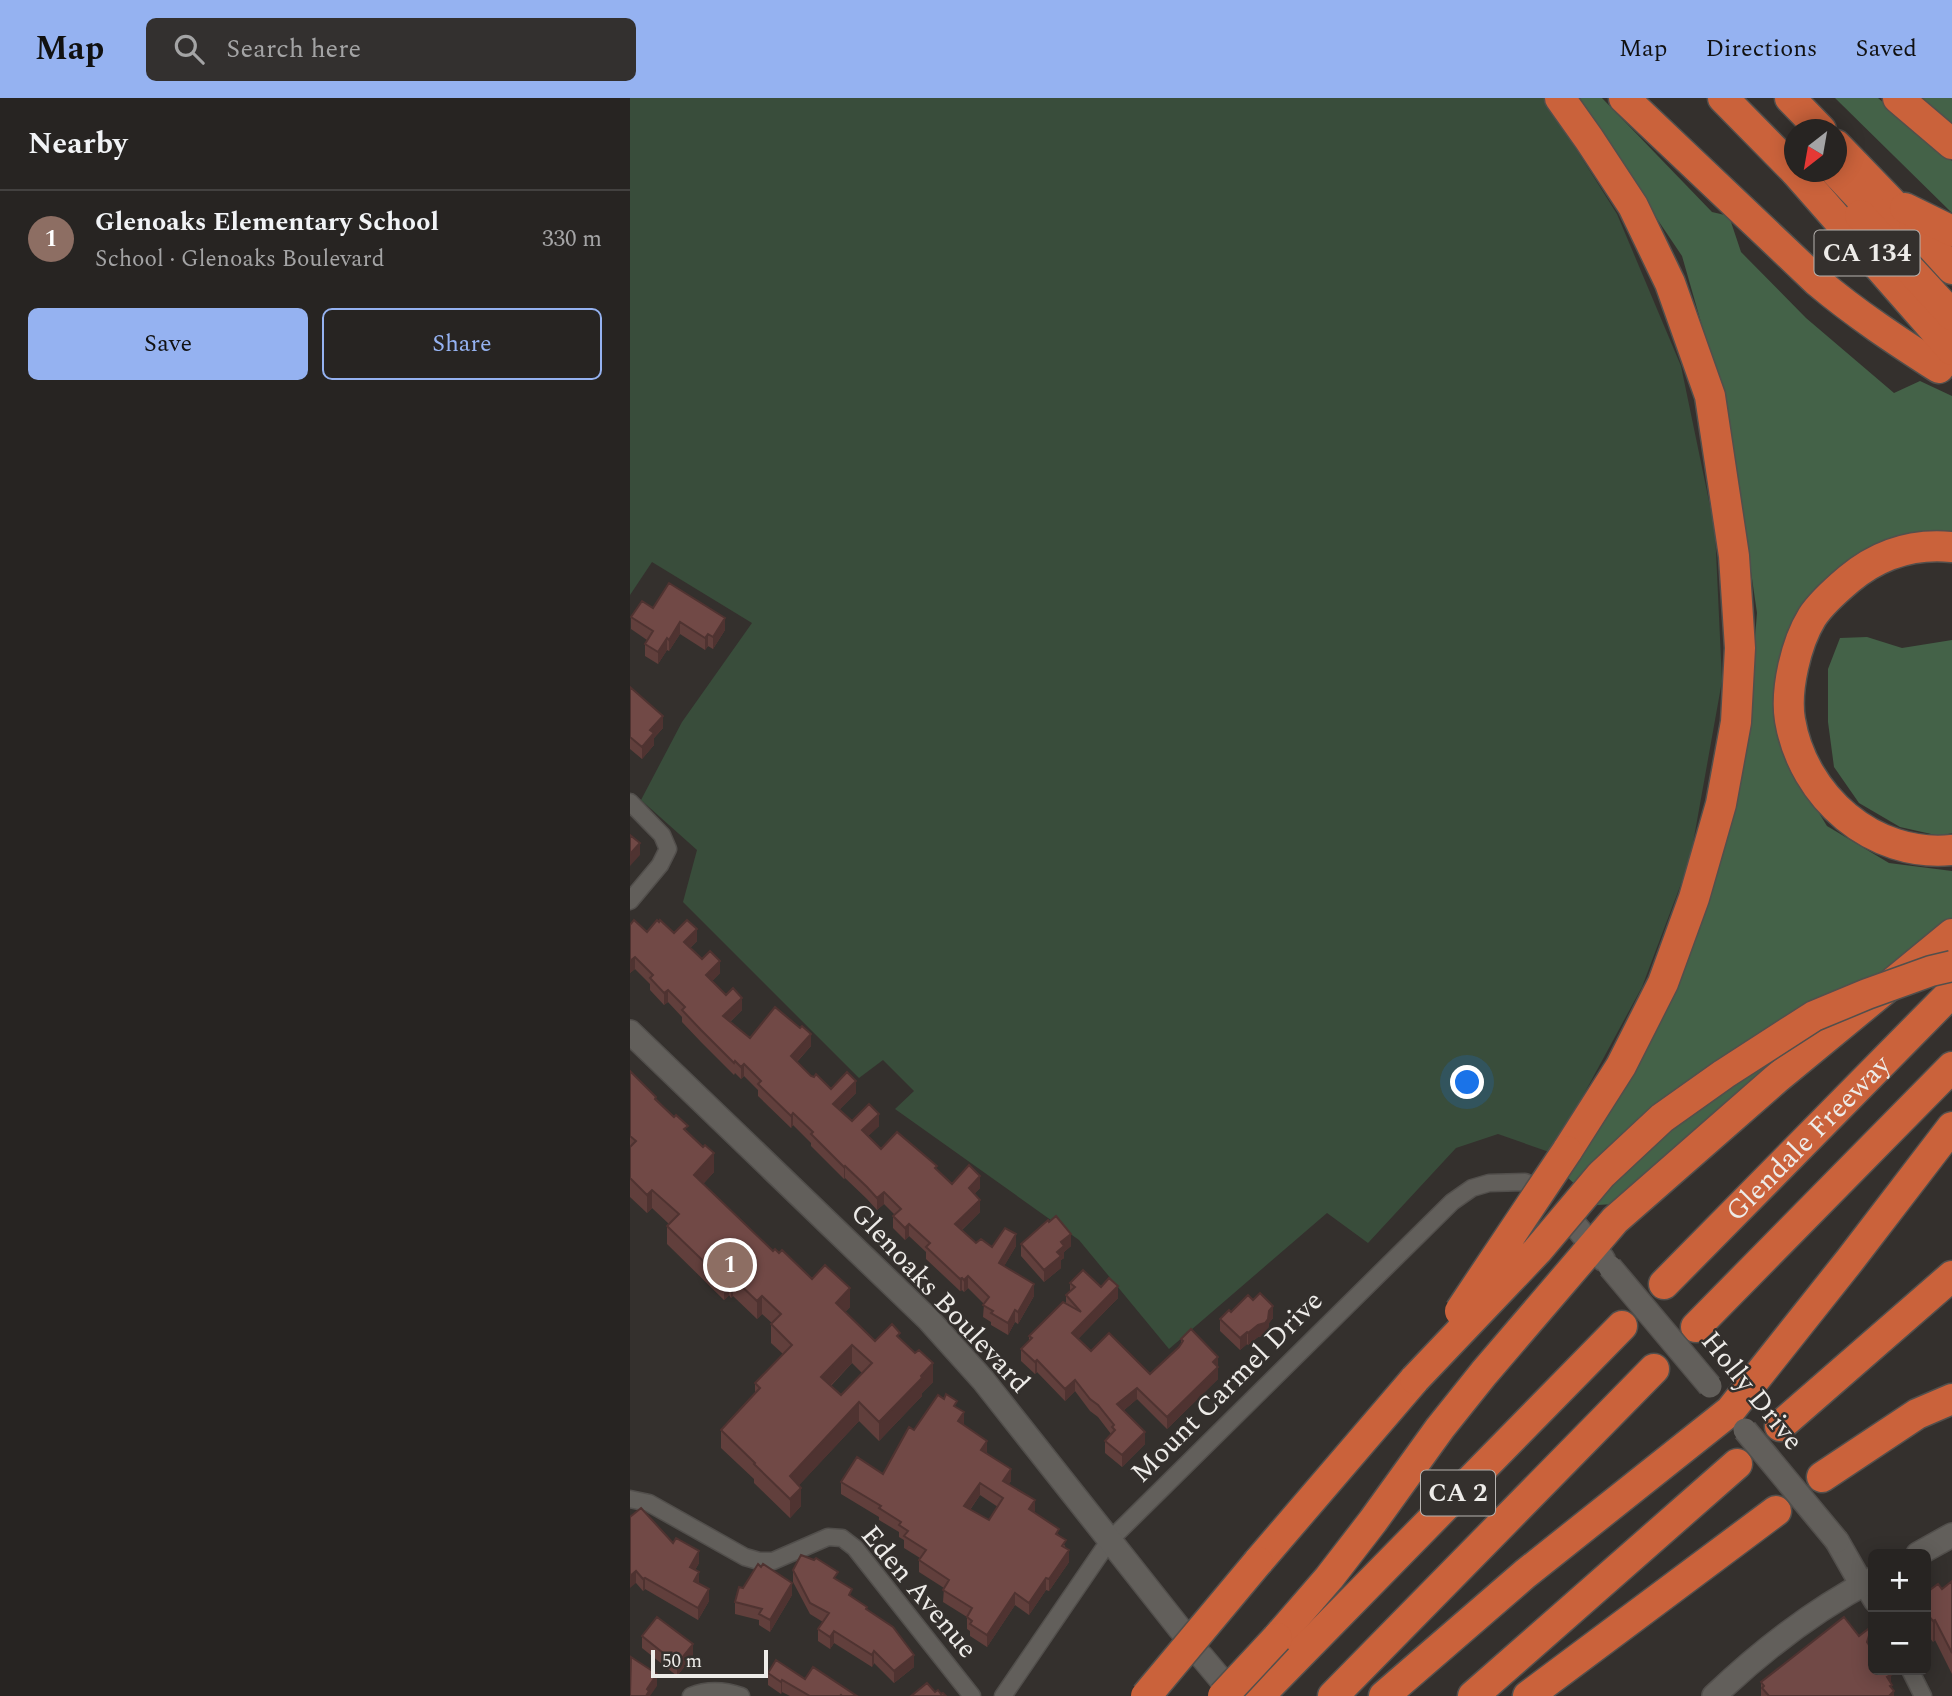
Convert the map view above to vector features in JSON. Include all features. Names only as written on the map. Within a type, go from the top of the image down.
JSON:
[{"type":"highway","points":[[1415,1379],[1567,1151],[1620,1066],[1663,983],[1694,898],[1721,804],[1736,722],[1740,648],[1734,556],[1710,396],[1670,283],[1633,206],[1560,98]]},
{"type":"highway","points":[[1624,98],[1818,282],[1850,308],[1889,336],[1945,342]]},
{"type":"highway","name":"CA 134","points":[[1723,98],[1784,160]]},
{"type":"highway","points":[[1747,98],[1784,136]]},
{"type":"highway","points":[[1767,98],[1787,119]]},
{"type":"highway","points":[[1790,98],[1810,119]]},
{"type":"highway","points":[[1898,98],[1952,145]]},
{"type":"highway","name":"CA 134","points":[[1847,156],[1952,269]]},
{"type":"highway","name":"CA 134","points":[[1805,182],[1945,342]]},
{"type":"highway","points":[[1826,182],[1945,342]]},
{"type":"highway","points":[[1845,182],[1952,296]]},
{"type":"highway","points":[[1892,202],[1952,231]]},
{"type":"highway","points":[[1952,547],[1916,548],[1889,553],[1862,568],[1834,592],[1812,617],[1802,639],[1793,665],[1789,719],[1808,770],[1822,793],[1842,814],[1865,831],[1895,844],[1924,850],[1952,850]]},
{"type":"highway","points":[[1223,1689],[1286,1649],[1329,1578],[1440,1428],[1615,1220],[1776,1079],[1952,934]]},
{"type":"highway","points":[[1146,1696],[1415,1379],[1537,1251],[1601,1175],[1662,1118],[1814,1016],[1931,971],[1952,967]]},
{"type":"highway","name":"Glendale Freeway","points":[[1664,1284],[1952,992]]},
{"type":"highway","name":"Glendale Freeway","points":[[1696,1327],[1952,1066]]},
{"type":"highway","points":[[1384,1696],[1525,1574],[1737,1421],[1850,1260],[1952,1127]]},
{"type":"highway","points":[[1780,1426],[1952,1276]]},
{"type":"highway","name":"CA 2","points":[[1259,1696],[1286,1649],[1622,1326]]},
{"type":"highway","name":"CA 2","points":[[1333,1696],[1654,1369]]},
{"type":"highway","points":[[1822,1477],[1917,1414],[1952,1399]]},
{"type":"highway","points":[[1473,1696],[1737,1464]]},
{"type":"highway","points":[[1528,1696],[1776,1511]]},
{"type":"street","points":[[630,802],[662,835],[668,849],[660,865],[630,901]]},
{"type":"street","name":"Glenoaks Boulevard","points":[[630,1032],[929,1321],[983,1380],[1180,1629]]},
{"type":"street","name":"Mount Carmel Drive","points":[[1003,1696],[1109,1541],[1452,1202],[1472,1188],[1489,1183],[1525,1182],[1549,1197]]},
{"type":"street","name":"Holly Drive","points":[[1592,1245],[1837,1541],[1868,1588]]},
{"type":"street","name":"Eden Avenue","points":[[630,1499],[649,1503],[755,1560],[773,1561],[828,1537],[842,1538],[855,1548],[972,1696]]},
{"type":"street","points":[[1927,1549],[1952,1535]]},
{"type":"street","points":[[1714,1696],[1767,1648],[1801,1623],[1868,1590]]},
{"type":"street","points":[[1202,1657],[1223,1689]]},
{"type":"street","points":[[1912,1675],[1923,1696]]},
{"type":"street","points":[[691,1696],[712,1690],[741,1696]]},
{"type":"green space","points":[[630,98],[1544,98],[1617,214],[1681,366],[1715,530],[1722,681],[1690,860],[1642,987],[1552,1153],[1498,1134],[1456,1148],[1368,1243],[1327,1213],[1169,1349],[1079,1240],[895,1109],[914,1091],[883,1060],[859,1078],[683,902],[697,850],[641,800],[682,722],[752,623],[652,562],[630,595]]},
{"type":"green space","points":[[1580,98],[1602,98],[1712,212],[1729,216],[1741,252],[1806,318],[1894,393],[1920,381],[1952,396],[1952,541],[1831,584],[1777,716],[1787,761],[1827,826],[1889,863],[1952,871],[1952,923],[1615,1204],[1597,1205],[1566,1176],[1625,1080],[1747,735],[1757,613],[1729,420],[1682,256]]},
{"type":"green space","points":[[1835,98],[1878,98],[1952,161],[1952,213]]},
{"type":"green space","points":[[1913,98],[1952,98],[1952,131]]},
{"type":"green space","points":[[1867,637],[1902,648],[1952,640],[1952,833],[1940,836],[1900,827],[1859,803],[1834,767],[1828,722],[1828,669],[1840,638]]},
{"type":"building","points":[[669,583],[725,618],[713,637],[708,634],[705,638],[680,622],[658,652],[645,644],[653,631],[631,617],[642,601],[653,608]]},
{"type":"building","points":[[630,687],[663,716],[650,730],[654,733],[642,747],[630,737]]},
{"type":"building","points":[[630,835],[640,843],[630,854]]},
{"type":"building","points":[[634,920],[647,932],[657,920],[674,933],[687,920],[697,929],[684,942],[702,959],[710,951],[720,961],[706,975],[726,995],[733,988],[742,998],[723,1016],[750,1038],[775,1007],[811,1034],[791,1056],[811,1076],[816,1074],[831,1089],[847,1072],[856,1081],[833,1104],[852,1121],[869,1104],[879,1114],[862,1130],[881,1149],[897,1132],[937,1166],[935,1168],[952,1184],[969,1165],[980,1176],[969,1188],[980,1200],[955,1224],[976,1243],[981,1239],[992,1247],[1005,1228],[1016,1234],[999,1263],[1034,1284],[1018,1312],[1015,1310],[1008,1323],[983,1305],[989,1297],[968,1276],[964,1280],[960,1279],[926,1247],[930,1243],[909,1224],[905,1228],[893,1216],[901,1209],[884,1192],[877,1198],[811,1134],[813,1132],[793,1113],[791,1116],[758,1084],[761,1081],[744,1064],[741,1067],[735,1061],[734,1063],[682,1010],[685,1007],[668,990],[664,993],[650,978],[653,975],[635,957],[630,961],[630,925]]},
{"type":"building","points":[[630,1071],[655,1099],[688,1126],[684,1129],[703,1147],[705,1145],[714,1153],[694,1175],[773,1251],[775,1249],[779,1253],[782,1250],[812,1279],[825,1265],[850,1288],[836,1303],[875,1341],[892,1324],[900,1333],[897,1336],[915,1353],[919,1350],[933,1363],[879,1422],[859,1402],[790,1476],[801,1488],[790,1499],[721,1430],[760,1388],[755,1383],[792,1345],[771,1324],[781,1314],[762,1296],[757,1301],[733,1278],[729,1276],[724,1281],[667,1226],[679,1214],[652,1190],[647,1195],[630,1178],[630,1147],[636,1141],[630,1136]],"holes":[[[852,1345],[872,1363],[841,1395],[821,1377]]]},
{"type":"building","points":[[1056,1216],[1071,1234],[1061,1242],[1064,1246],[1057,1252],[1061,1256],[1044,1270],[1021,1244]]},
{"type":"building","points":[[1083,1270],[1101,1287],[1109,1278],[1118,1286],[1072,1333],[1091,1351],[1109,1333],[1150,1374],[1179,1347],[1183,1341],[1181,1339],[1191,1329],[1218,1357],[1213,1362],[1218,1367],[1167,1417],[1137,1388],[1117,1404],[1145,1432],[1122,1455],[1105,1441],[1115,1430],[1112,1427],[1114,1425],[1075,1380],[1065,1389],[1037,1360],[1035,1362],[1021,1349],[1032,1338],[1029,1336],[1063,1302],[1081,1312],[1066,1295],[1075,1287],[1070,1283]]},
{"type":"building","points":[[1260,1293],[1273,1306],[1268,1319],[1240,1338],[1220,1319],[1248,1295],[1253,1300]]},
{"type":"building","points":[[946,1394],[957,1401],[954,1406],[964,1412],[958,1421],[987,1441],[981,1450],[1011,1469],[1003,1481],[1035,1500],[1029,1509],[1059,1529],[1056,1534],[1066,1540],[1062,1546],[1069,1550],[1029,1603],[1015,1593],[987,1635],[970,1624],[972,1621],[967,1617],[972,1608],[943,1590],[949,1580],[919,1560],[926,1550],[904,1536],[908,1531],[899,1525],[901,1522],[879,1508],[881,1506],[841,1482],[857,1457],[883,1474],[909,1427],[914,1430],[938,1395],[944,1399]],"holes":[[[980,1483],[1003,1498],[989,1520],[964,1506]]]},
{"type":"building","points":[[641,1508],[673,1543],[676,1538],[699,1551],[690,1567],[699,1572],[694,1581],[709,1589],[698,1608],[643,1579],[636,1571],[630,1576],[630,1517]]},
{"type":"building","points":[[801,1555],[814,1560],[816,1558],[838,1572],[834,1578],[852,1589],[849,1595],[893,1627],[914,1655],[894,1671],[874,1651],[872,1655],[834,1631],[830,1637],[818,1629],[829,1613],[810,1603],[793,1570]]},
{"type":"building","points":[[758,1564],[761,1567],[763,1564],[792,1583],[770,1620],[759,1614],[762,1609],[735,1602],[739,1587],[743,1588]]},
{"type":"building","points":[[1952,1581],[1952,1653],[1935,1620],[1931,1619],[1931,1589],[1938,1584],[1942,1589]]},
{"type":"building","points":[[657,1617],[693,1644],[677,1664],[642,1636]]},
{"type":"building","points":[[1844,1617],[1859,1636],[1868,1629],[1868,1675],[1891,1675],[1887,1677],[1894,1691],[1889,1696],[1769,1696],[1762,1688],[1764,1686],[1761,1682]]},
{"type":"building","points":[[631,1657],[657,1674],[647,1689],[649,1691],[646,1696],[630,1696]]},
{"type":"building","points":[[776,1660],[805,1679],[813,1667],[857,1696],[810,1696],[768,1673]]},
{"type":"building","points":[[927,1683],[935,1692],[938,1690],[946,1696],[911,1696]]},
{"type":"place","name":"Glenoaks Elementary School","points":[[730,1265]]}]
